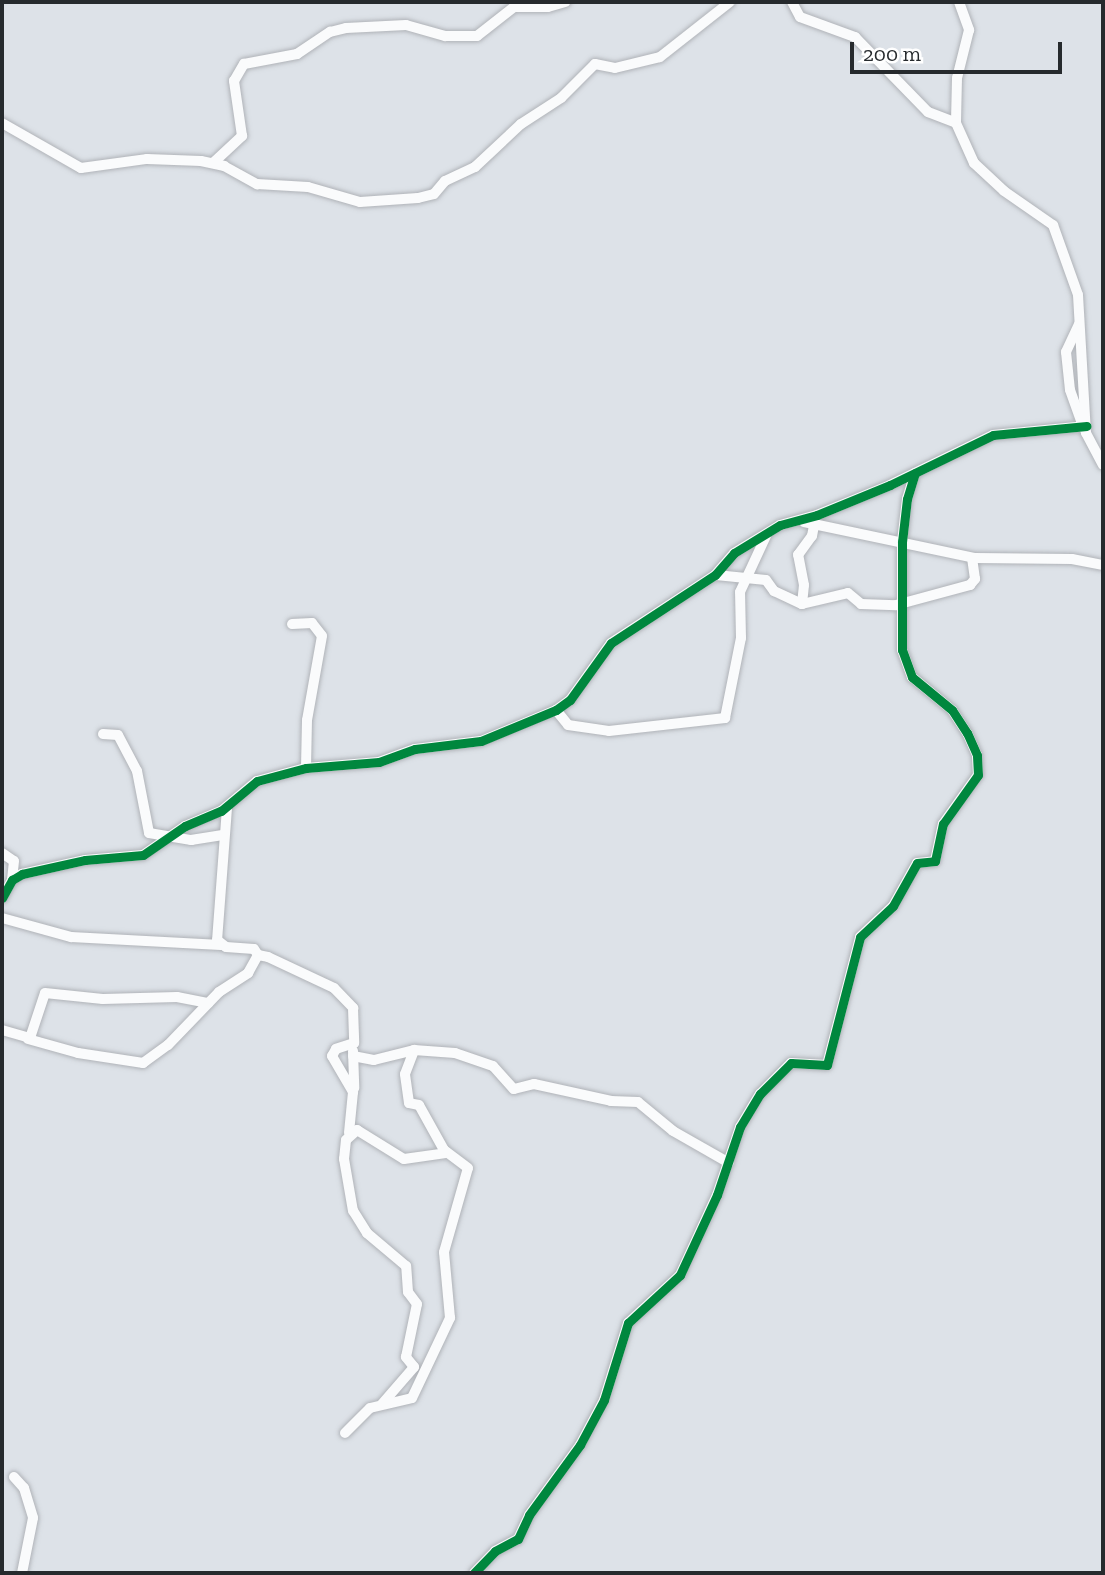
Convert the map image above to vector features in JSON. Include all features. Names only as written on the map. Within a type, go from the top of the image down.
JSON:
[{"type":"street","points":[[213,163],[242,135],[234,81],[244,64],[298,54],[330,32],[346,28],[406,25],[445,36],[477,36],[514,6],[548,7],[565,2]]},
{"type":"street","points":[[2,123],[57,158],[81,168],[148,159],[213,163],[257,184],[308,187],[360,202],[435,194],[445,181],[475,167],[521,124],[561,98],[595,64],[615,68],[657,58],[730,2]]},
{"type":"street","points":[[792,2],[800,17],[855,37],[928,112],[956,123]]},
{"type":"street","points":[[958,2],[969,30],[957,78],[956,123],[974,163],[1004,191],[1053,225],[1077,291],[1085,428]]},
{"type":"street","points":[[1079,323],[1066,352],[1070,390],[1103,465]]},
{"type":"street","points":[[12,880],[70,863],[139,856],[227,807],[250,785],[306,768],[379,762],[415,749],[481,741],[556,710],[570,700],[611,643],[715,575],[734,553],[784,523],[815,520],[993,435],[1085,428]]},
{"type":"street","points":[[474,1573],[495,1551],[519,1539],[540,1497],[580,1445],[604,1400],[628,1323],[680,1275],[729,1163],[743,1120],[779,1071],[795,1062],[827,1065],[860,937],[893,906],[916,864],[934,861],[943,824],[978,775],[977,755],[952,710],[912,676],[902,650],[902,544],[907,499],[915,473]]},
{"type":"street","points":[[815,520],[902,544],[972,558],[1103,565]]},
{"type":"street","points":[[802,604],[804,585],[798,555],[815,520]]},
{"type":"street","points":[[556,710],[568,725],[609,731],[724,719],[741,638],[739,596],[745,576],[766,536]]},
{"type":"street","points":[[715,575],[745,576],[767,581],[774,591],[802,604],[848,593],[862,604],[897,605],[970,584],[975,579],[972,558]]},
{"type":"street","points":[[292,624],[312,623],[321,636],[306,731],[306,768]]},
{"type":"street","points":[[103,734],[118,734],[137,771],[147,829],[166,839],[208,840],[223,835]]},
{"type":"street","points":[[221,945],[217,940],[227,807]]},
{"type":"street","points":[[2,853],[14,861],[12,880],[2,898]]},
{"type":"street","points":[[2,918],[71,937],[249,947],[258,955],[346,997],[356,1015],[350,1120],[353,1132],[344,1159],[353,1211],[367,1233],[406,1266],[408,1292],[417,1304],[406,1357],[414,1367],[382,1404]]},
{"type":"street","points":[[2,1030],[78,1053],[143,1063],[168,1045],[208,1003],[247,973],[258,955]]},
{"type":"street","points":[[28,1039],[45,993],[103,999],[177,997],[208,1003]]},
{"type":"street","points":[[351,1087],[332,1056],[334,1050],[354,1043]]},
{"type":"street","points":[[353,1056],[374,1060],[414,1050],[455,1053],[486,1063],[516,1090],[534,1084],[611,1101],[638,1102],[673,1131],[729,1163]]},
{"type":"street","points":[[345,1433],[363,1412],[382,1404],[402,1403],[417,1391],[450,1318],[444,1252],[468,1168],[446,1153],[420,1106],[408,1102],[405,1074],[414,1050]]},
{"type":"street","points":[[353,1132],[404,1158],[446,1153]]},
{"type":"street","points":[[14,1477],[24,1488],[33,1518],[22,1573]]},
{"type":"cycle path","points":[[2,898],[12,880],[22,874],[85,860],[143,855],[185,826],[221,811],[257,781],[306,768],[379,762],[415,749],[481,741],[556,710],[570,700],[611,643],[715,575],[734,553],[780,525],[817,515],[890,485],[993,435],[1087,426]]},
{"type":"cycle path","points":[[474,1573],[495,1551],[518,1539],[529,1515],[580,1445],[604,1400],[628,1323],[680,1275],[717,1195],[740,1127],[760,1094],[791,1063],[827,1065],[860,937],[893,906],[917,863],[935,861],[943,824],[978,775],[977,755],[967,733],[952,710],[912,677],[902,650],[902,542],[907,499],[915,473]]}]
